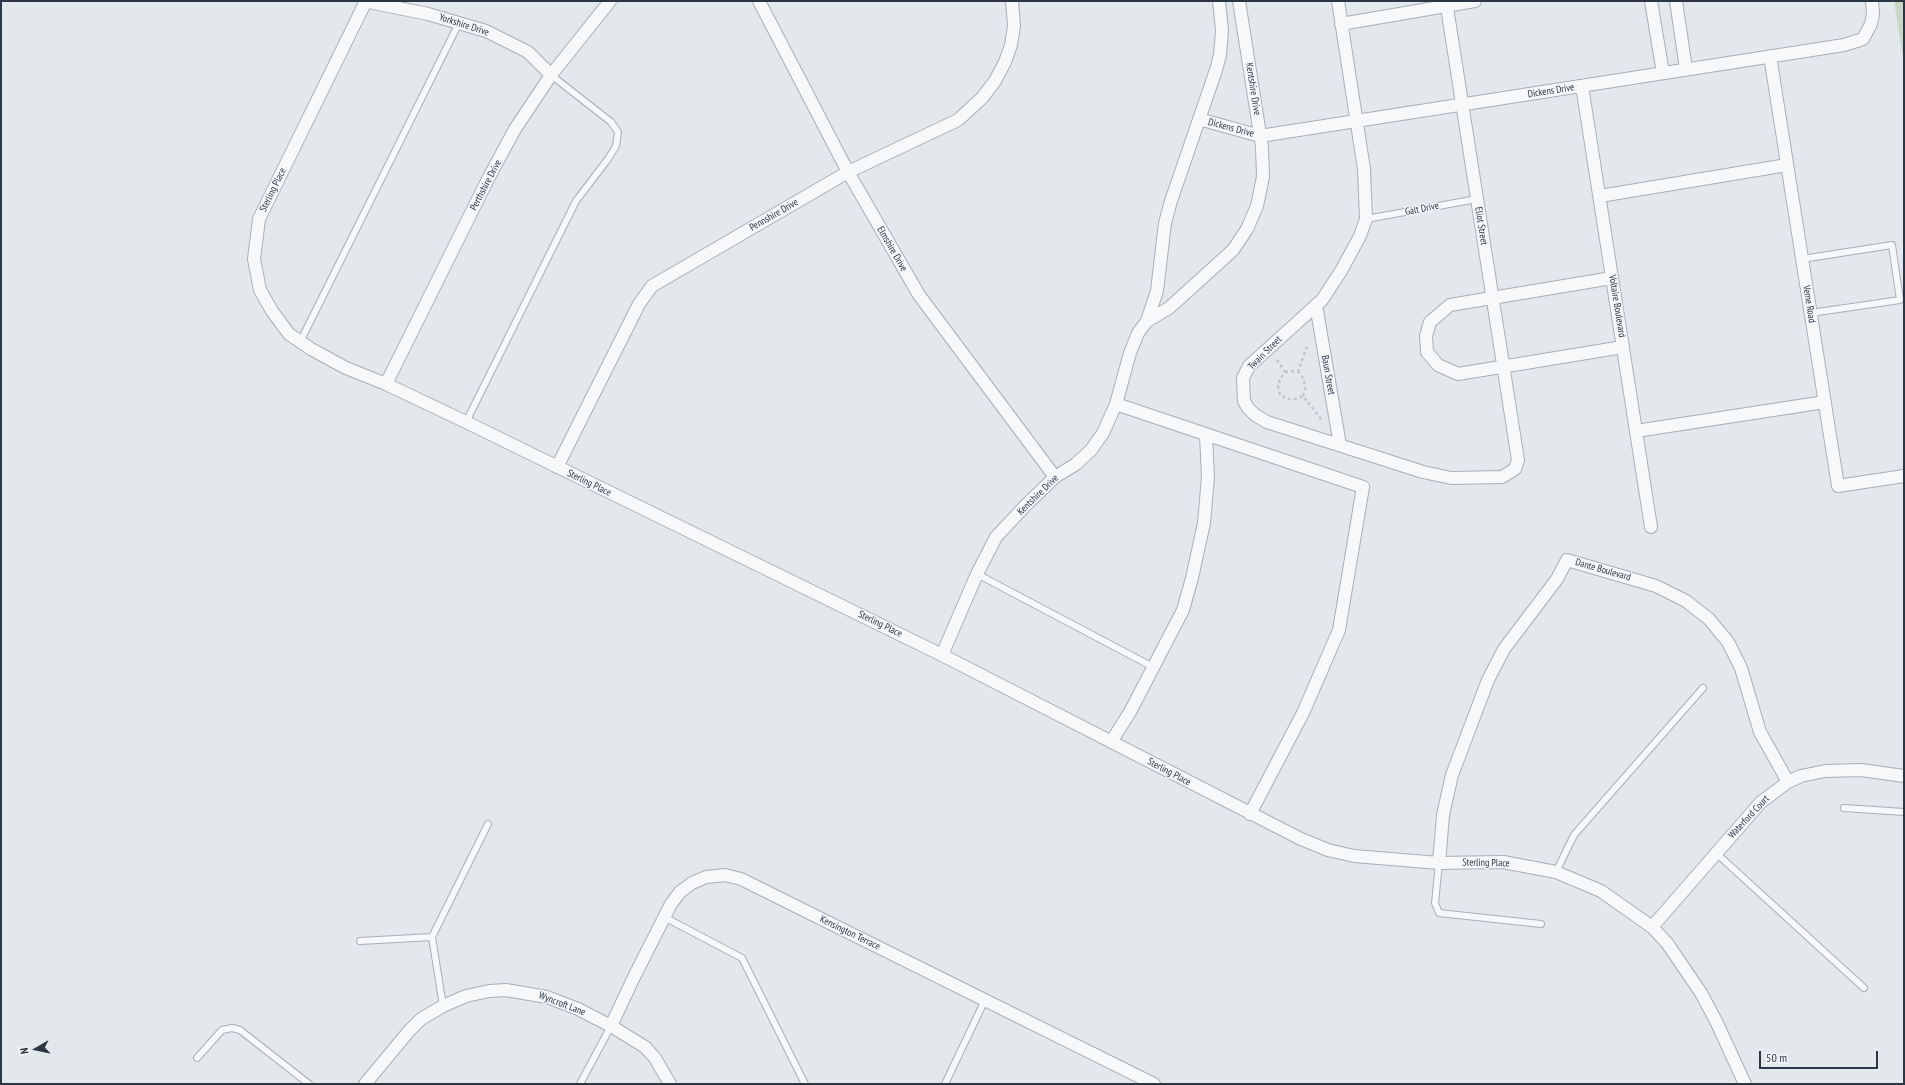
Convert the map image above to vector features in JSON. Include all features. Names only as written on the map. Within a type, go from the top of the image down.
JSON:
[{"type":"street","name":"Perthshire Drive","points":[[386,384],[489,177],[516,130],[551,75],[610,1]]},
{"type":"street","name":"Elmshire Drive","points":[[760,1],[848,172],[918,295],[1055,477]]},
{"type":"street","name":"Pennshire Drive","points":[[557,467],[639,304],[652,286],[848,172],[958,120],[982,98],[995,80],[1011,45],[1014,26],[1012,1]]},
{"type":"street","name":"Kentshire Drive","points":[[942,655],[977,574],[996,537],[1055,477],[1076,464],[1091,450],[1103,433],[1116,404],[1130,353],[1138,333],[1147,321],[1157,291],[1165,223],[1220,55],[1222,30],[1219,1]]},
{"type":"street","name":"Kentshire Drive","points":[[1147,321],[1169,308],[1225,259],[1244,235],[1253,216],[1263,177],[1263,160],[1239,1]]},
{"type":"street","name":"Twain Street","points":[[1338,1],[1364,169],[1366,219],[1360,236],[1341,271],[1322,300],[1249,366],[1243,378],[1244,401],[1248,408],[1267,422],[1423,472],[1451,478],[1502,477],[1515,469],[1518,460],[1517,452]]},
{"type":"street","points":[[1341,24],[1447,3],[1475,1]]},
{"type":"street","points":[[1651,1],[1663,73]]},
{"type":"street","points":[[1676,1],[1686,69]]},
{"type":"street","name":"Dickens Drive","points":[[1199,119],[1260,136],[1844,45],[1862,39],[1871,24],[1873,14],[1872,1]]},
{"type":"street","name":"Yorkshire Drive","points":[[369,2],[412,10],[486,31],[528,52],[551,75]]},
{"type":"street","name":"Sterling Place","points":[[369,2],[259,219],[254,258],[260,290],[272,311],[289,334],[300,342],[346,368],[386,384],[466,422],[942,655],[1301,839],[1328,850],[1354,856],[1439,863],[1503,862],[1556,872],[1601,891],[1652,927],[1667,943],[1716,1021],[1745,1084]]},
{"type":"street","name":"Eliot Street","points":[[1447,3],[1517,452]]},
{"type":"street","name":"Veme Road","points":[[1770,56],[1838,486],[1904,476]]},
{"type":"street","name":"Voltaire Boulevard","points":[[1582,86],[1651,527]]},
{"type":"street","points":[[1600,196],[1787,165]]},
{"type":"street","points":[[1612,278],[1450,306],[1430,322],[1426,336],[1427,352],[1438,365],[1458,374],[1504,368],[1623,347]]},
{"type":"street","name":"Baun Street","points":[[1316,305],[1340,445]]},
{"type":"street","points":[[1636,432],[1825,402]]},
{"type":"street","points":[[1116,404],[1363,487],[1340,630],[1303,714],[1250,814]]},
{"type":"street","points":[[1111,742],[1130,712],[1183,610],[1192,578],[1204,523],[1208,477],[1206,435]]},
{"type":"street","name":"Dante Boulevard","points":[[1439,863],[1443,815],[1452,775],[1488,680],[1504,649],[1557,579],[1567,560],[1656,586],[1686,601],[1709,619],[1728,642],[1741,668],[1760,732],[1788,782]]},
{"type":"street","name":"Waterford Court","points":[[1652,927],[1761,802],[1788,782],[1801,776],[1825,771],[1862,770],[1904,776]]},
{"type":"street","name":"Kensington Terrace","points":[[611,1026],[664,917],[680,892],[692,883],[706,877],[725,875],[741,878],[1154,1084]]},
{"type":"street","name":"Wyncroft Lane","points":[[365,1084],[421,1019],[443,1006],[466,996],[489,991],[520,991],[547,996],[578,1009],[645,1046],[655,1058],[670,1084]]},
{"type":"lane","points":[[300,342],[459,23]]},
{"type":"lane","points":[[466,422],[576,201],[616,146],[618,132],[611,122],[551,75]]},
{"type":"lane","name":"Galt Drive","points":[[1366,219],[1477,199]]},
{"type":"lane","points":[[1802,259],[1892,245],[1900,300],[1811,313]]},
{"type":"lane","points":[[977,574],[1153,667]]},
{"type":"lane","points":[[1556,872],[1574,835],[1703,688]]},
{"type":"lane","points":[[1844,808],[1904,812]]},
{"type":"lane","points":[[443,1006],[432,938],[488,824]]},
{"type":"lane","points":[[1716,854],[1864,988]]},
{"type":"lane","points":[[1439,863],[1435,903],[1439,914],[1540,924]]},
{"type":"lane","points":[[664,917],[742,958],[805,1084]]},
{"type":"lane","points":[[360,941],[432,938]]},
{"type":"lane","points":[[945,1084],[985,1000]]},
{"type":"lane","points":[[580,1084],[611,1026]]},
{"type":"lane","points":[[197,1058],[222,1030],[232,1028],[240,1030],[309,1084]]},
{"type":"path","points":[[1298,371],[1310,340],[1319,327]]},
{"type":"path","points":[[1268,348],[1285,372]]},
{"type":"path","points":[[1285,372],[1298,371]]},
{"type":"path","points":[[1298,371],[1304,379],[1305,389],[1303,396]]},
{"type":"path","points":[[1285,372],[1280,379],[1278,386],[1280,394],[1287,399],[1296,399],[1303,396]]},
{"type":"path","points":[[1303,396],[1325,424]]},
{"type":"green space","points":[[1894,1],[1904,1],[1904,65]]}]
